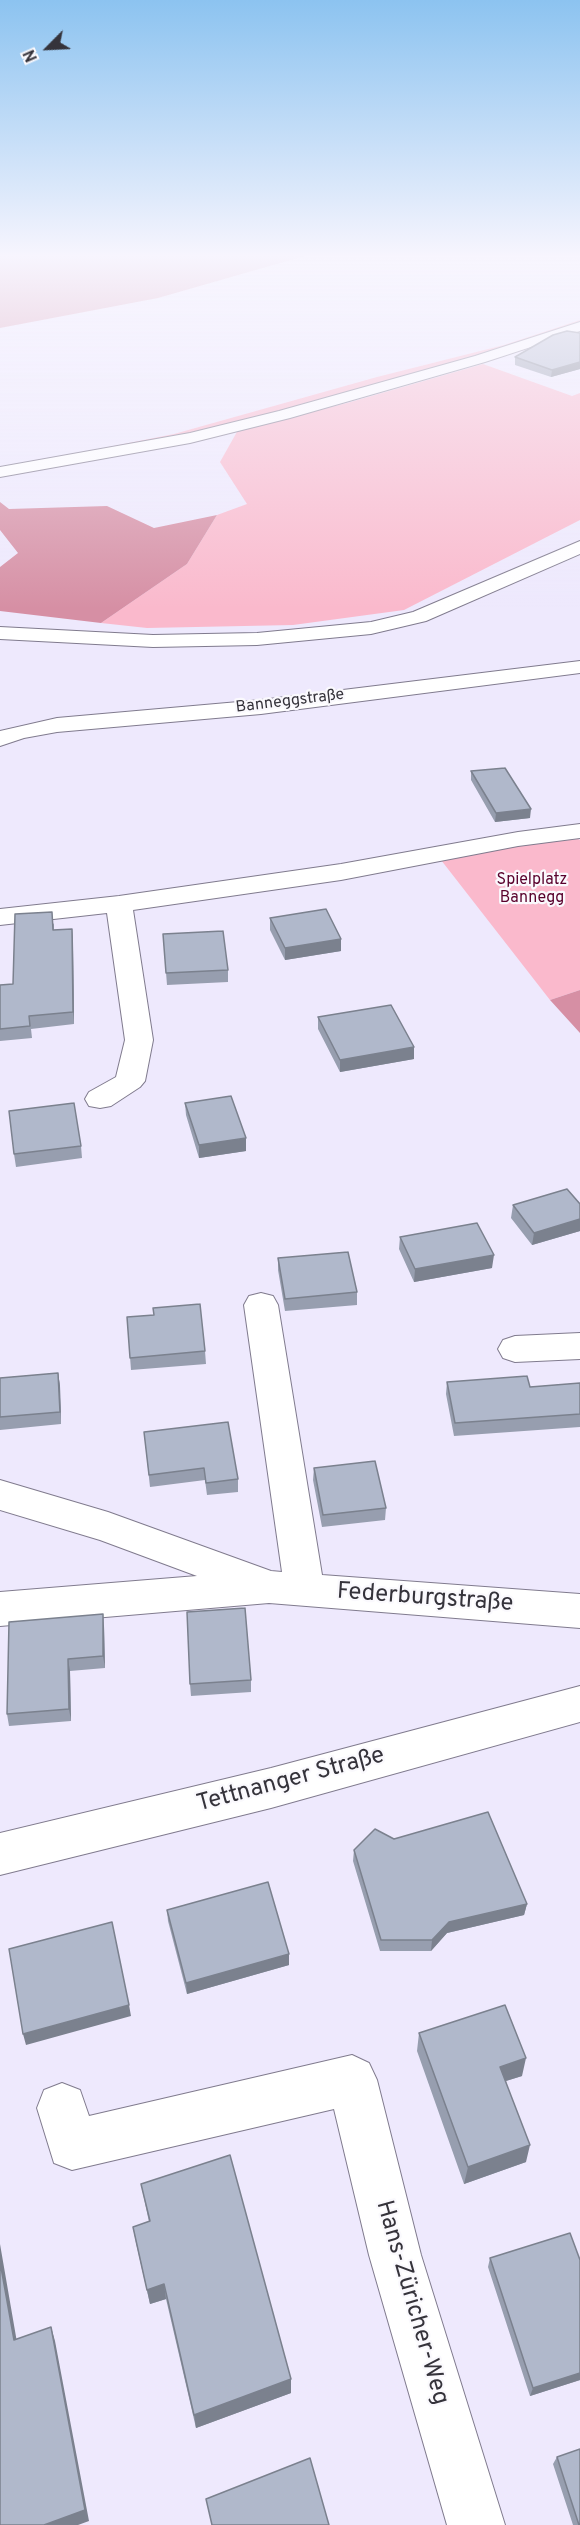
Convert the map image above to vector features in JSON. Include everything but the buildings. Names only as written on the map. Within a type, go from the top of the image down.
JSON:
[{"type":"street","points":[[0,472],[190,438],[284,415],[432,373]]},
{"type":"street","points":[[0,633],[153,641],[257,639],[371,628],[420,617],[580,547]]},
{"type":"street","name":"Banneggstraße","points":[[0,739],[19,732],[57,726],[261,707],[492,680],[580,667]]},
{"type":"street","points":[[0,917],[119,904],[341,872],[518,839],[580,831]]},
{"type":"street","points":[[100,1098],[130,1081],[139,1040],[119,904]]},
{"type":"street","points":[[261,1305],[300,1552],[287,1588]]},
{"type":"street","points":[[515,1349],[580,1346]]},
{"type":"street","name":"Federburgstraße","points":[[0,1495],[108,1527],[287,1588]]},
{"type":"street","name":"Federburgstraße","points":[[0,1610],[287,1588],[580,1611]]},
{"type":"street","name":"Tettnanger Straße","points":[[0,1854],[271,1788],[580,1704]]},
{"type":"street","name":"Hans-Züricher-Weg","points":[[62,2108],[72,2145],[352,2080],[394,2255],[476,2525]]},
{"type":"green space","points":[[394,373],[427,373],[193,434],[13,466],[174,434]]},
{"type":"green space","points":[[452,373],[508,373],[572,396],[580,393],[580,520],[404,610],[293,625],[147,628],[101,623],[187,564],[217,515],[247,504],[220,462],[238,430],[347,403]]},
{"type":"green space","name":"Spielplatz Bannegg","points":[[580,840],[580,990],[550,1000],[441,860],[508,847]]},
{"type":"shaded area","points":[[0,502],[9,509],[107,506],[154,528],[217,515],[187,564],[101,623],[0,611],[0,567],[18,553],[0,530]]},
{"type":"shaded area","points":[[580,990],[580,1033],[550,1000]]}]
